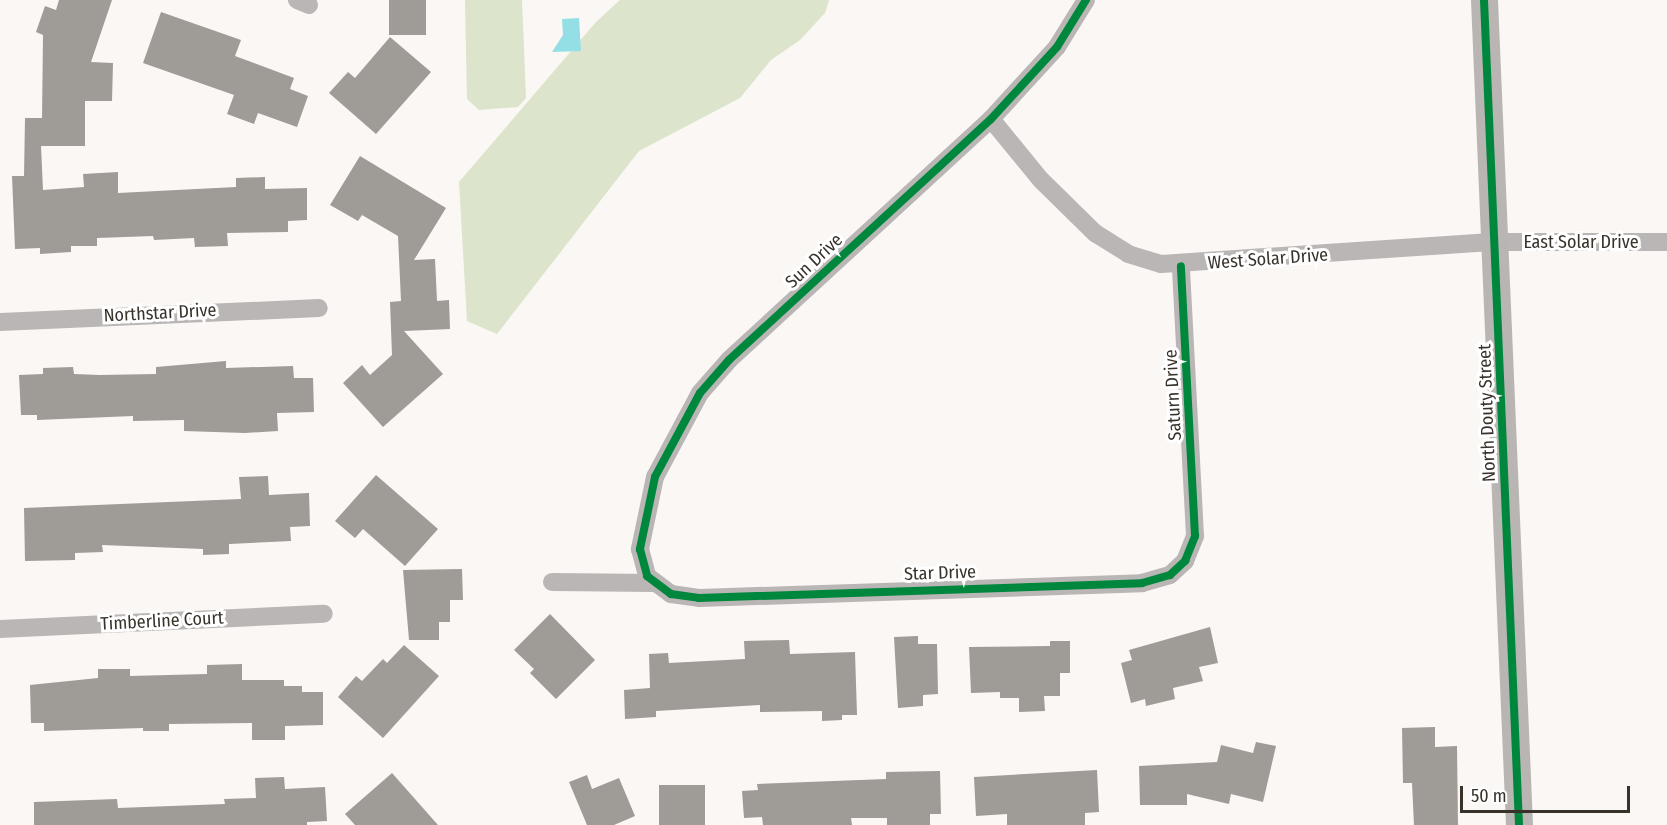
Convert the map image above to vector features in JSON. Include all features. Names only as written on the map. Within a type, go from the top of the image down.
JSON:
[{"type":"street","name":"Sun Drive","points":[[653,584],[642,564],[640,549],[655,477],[700,393],[729,360],[991,119],[1057,47],[1086,0]]},
{"type":"street","name":"North Douty Street","points":[[1484,0],[1519,825]]},
{"type":"street","name":"West Solar Drive","points":[[991,119],[1041,180],[1095,233],[1144,260],[1181,266],[1495,242]]},
{"type":"street","name":"East Solar Drive","points":[[1495,242],[1667,242]]},
{"type":"street","name":"Saturn Drive","points":[[1181,266],[1194,523]]},
{"type":"street","name":"Northstar Drive","points":[[0,322],[319,308]]},
{"type":"street","name":"Star Drive","points":[[653,584],[671,594],[699,598],[1153,582],[1170,575],[1185,561],[1195,536],[1194,523]]},
{"type":"street","points":[[552,582],[653,584]]},
{"type":"street","name":"Timberline Court","points":[[0,629],[324,614]]},
{"type":"green space","points":[[465,0],[522,0],[526,98],[518,107],[479,110],[467,99]]},
{"type":"green space","points":[[620,0],[829,0],[825,13],[800,40],[771,60],[740,98],[639,151],[497,334],[467,321],[459,182],[596,22]]},
{"type":"water","points":[[579,18],[581,51],[552,52],[563,35],[562,19]]},
{"type":"building","points":[[59,0],[112,0],[91,62],[113,63],[112,101],[85,101],[85,146],[41,146],[43,190],[84,187],[83,174],[118,172],[118,193],[236,187],[236,178],[265,177],[265,189],[307,188],[307,220],[288,221],[288,232],[227,233],[228,246],[195,247],[194,238],[154,240],[153,236],[97,238],[97,246],[71,246],[71,252],[40,254],[40,248],[15,249],[12,176],[24,176],[25,118],[42,118],[43,35],[36,32],[45,6],[56,10]]},
{"type":"building","points":[[389,0],[426,0],[426,35],[389,35]]},
{"type":"building","points":[[161,12],[241,40],[235,56],[294,78],[290,89],[308,96],[297,127],[258,113],[254,124],[227,114],[234,95],[143,63]]},
{"type":"building","points":[[390,37],[431,72],[376,134],[329,93],[348,72],[355,78]]},
{"type":"building","points":[[360,156],[446,208],[414,260],[435,259],[437,301],[449,300],[450,329],[404,331],[443,374],[383,427],[343,383],[362,365],[370,375],[392,355],[390,302],[401,301],[398,236],[362,215],[358,221],[330,205]]},
{"type":"building","points":[[226,361],[226,368],[293,366],[294,378],[313,378],[314,412],[277,413],[278,431],[245,433],[184,431],[184,420],[133,421],[133,416],[37,420],[37,415],[21,415],[19,375],[43,374],[43,368],[73,367],[74,374],[156,374],[156,367]]},
{"type":"building","points":[[376,475],[438,529],[405,566],[363,529],[355,538],[335,521]]},
{"type":"building","points":[[268,476],[269,495],[309,493],[310,526],[290,527],[291,541],[229,544],[229,554],[203,555],[203,549],[102,545],[103,552],[75,553],[75,560],[25,561],[24,508],[241,499],[239,477]]},
{"type":"building","points":[[462,569],[463,600],[450,600],[450,622],[439,622],[439,640],[409,640],[403,570]]},
{"type":"building","points":[[550,614],[595,660],[556,699],[530,673],[534,669],[514,650]]},
{"type":"building","points":[[1210,627],[1218,663],[1199,667],[1203,681],[1173,688],[1175,699],[1146,706],[1145,699],[1131,703],[1121,663],[1132,660],[1129,650]]},
{"type":"building","points":[[918,636],[918,644],[937,644],[938,694],[923,695],[923,706],[898,708],[894,637]]},
{"type":"building","points":[[789,640],[790,654],[855,652],[857,715],[842,715],[842,720],[822,721],[822,711],[760,712],[760,705],[656,711],[656,717],[625,719],[624,690],[650,688],[649,654],[668,653],[669,663],[745,659],[744,641]]},
{"type":"building","points":[[1050,641],[1070,641],[1070,673],[1060,673],[1060,696],[1044,696],[1045,711],[1019,712],[1019,698],[1000,698],[1000,692],[971,693],[969,647],[1050,646]]},
{"type":"building","points":[[404,645],[439,676],[383,738],[338,697],[356,676],[362,681],[383,659],[387,663]]},
{"type":"building","points":[[242,664],[242,680],[284,680],[284,686],[302,686],[302,692],[323,692],[323,725],[285,726],[285,740],[252,740],[252,723],[169,724],[169,731],[143,731],[143,728],[44,731],[44,723],[31,723],[30,685],[98,678],[98,669],[130,669],[130,676],[207,674],[207,665]]},
{"type":"building","points":[[1435,727],[1435,747],[1457,746],[1458,825],[1414,825],[1412,783],[1403,783],[1402,728]]},
{"type":"building","points":[[1256,742],[1276,746],[1263,802],[1231,794],[1229,804],[1187,794],[1187,805],[1140,805],[1139,766],[1217,762],[1221,745],[1253,753]]},
{"type":"building","points":[[1097,770],[1099,812],[1085,813],[1085,825],[1007,825],[1007,814],[976,816],[974,777]]},
{"type":"building","points":[[940,771],[941,814],[930,814],[930,825],[887,825],[887,818],[851,818],[852,825],[763,825],[762,817],[744,818],[742,791],[758,790],[757,784],[886,779],[886,772]]},
{"type":"building","points":[[392,773],[438,825],[355,825],[345,814]]},
{"type":"building","points":[[587,775],[592,789],[619,778],[635,816],[614,825],[587,825],[569,782]]},
{"type":"building","points":[[284,777],[285,789],[325,787],[327,821],[307,822],[307,825],[34,825],[34,802],[117,799],[118,808],[225,804],[224,799],[256,798],[255,778]]},
{"type":"building","points":[[659,785],[705,785],[705,825],[659,825]]},
{"type":"cycle path","points":[[1086,0],[1057,47],[991,119],[729,360],[700,393],[655,477],[640,549],[647,576],[671,594],[699,598],[1142,583],[1170,575],[1185,561],[1195,536],[1181,266]]},
{"type":"cycle path","points":[[1484,0],[1519,825]]}]
